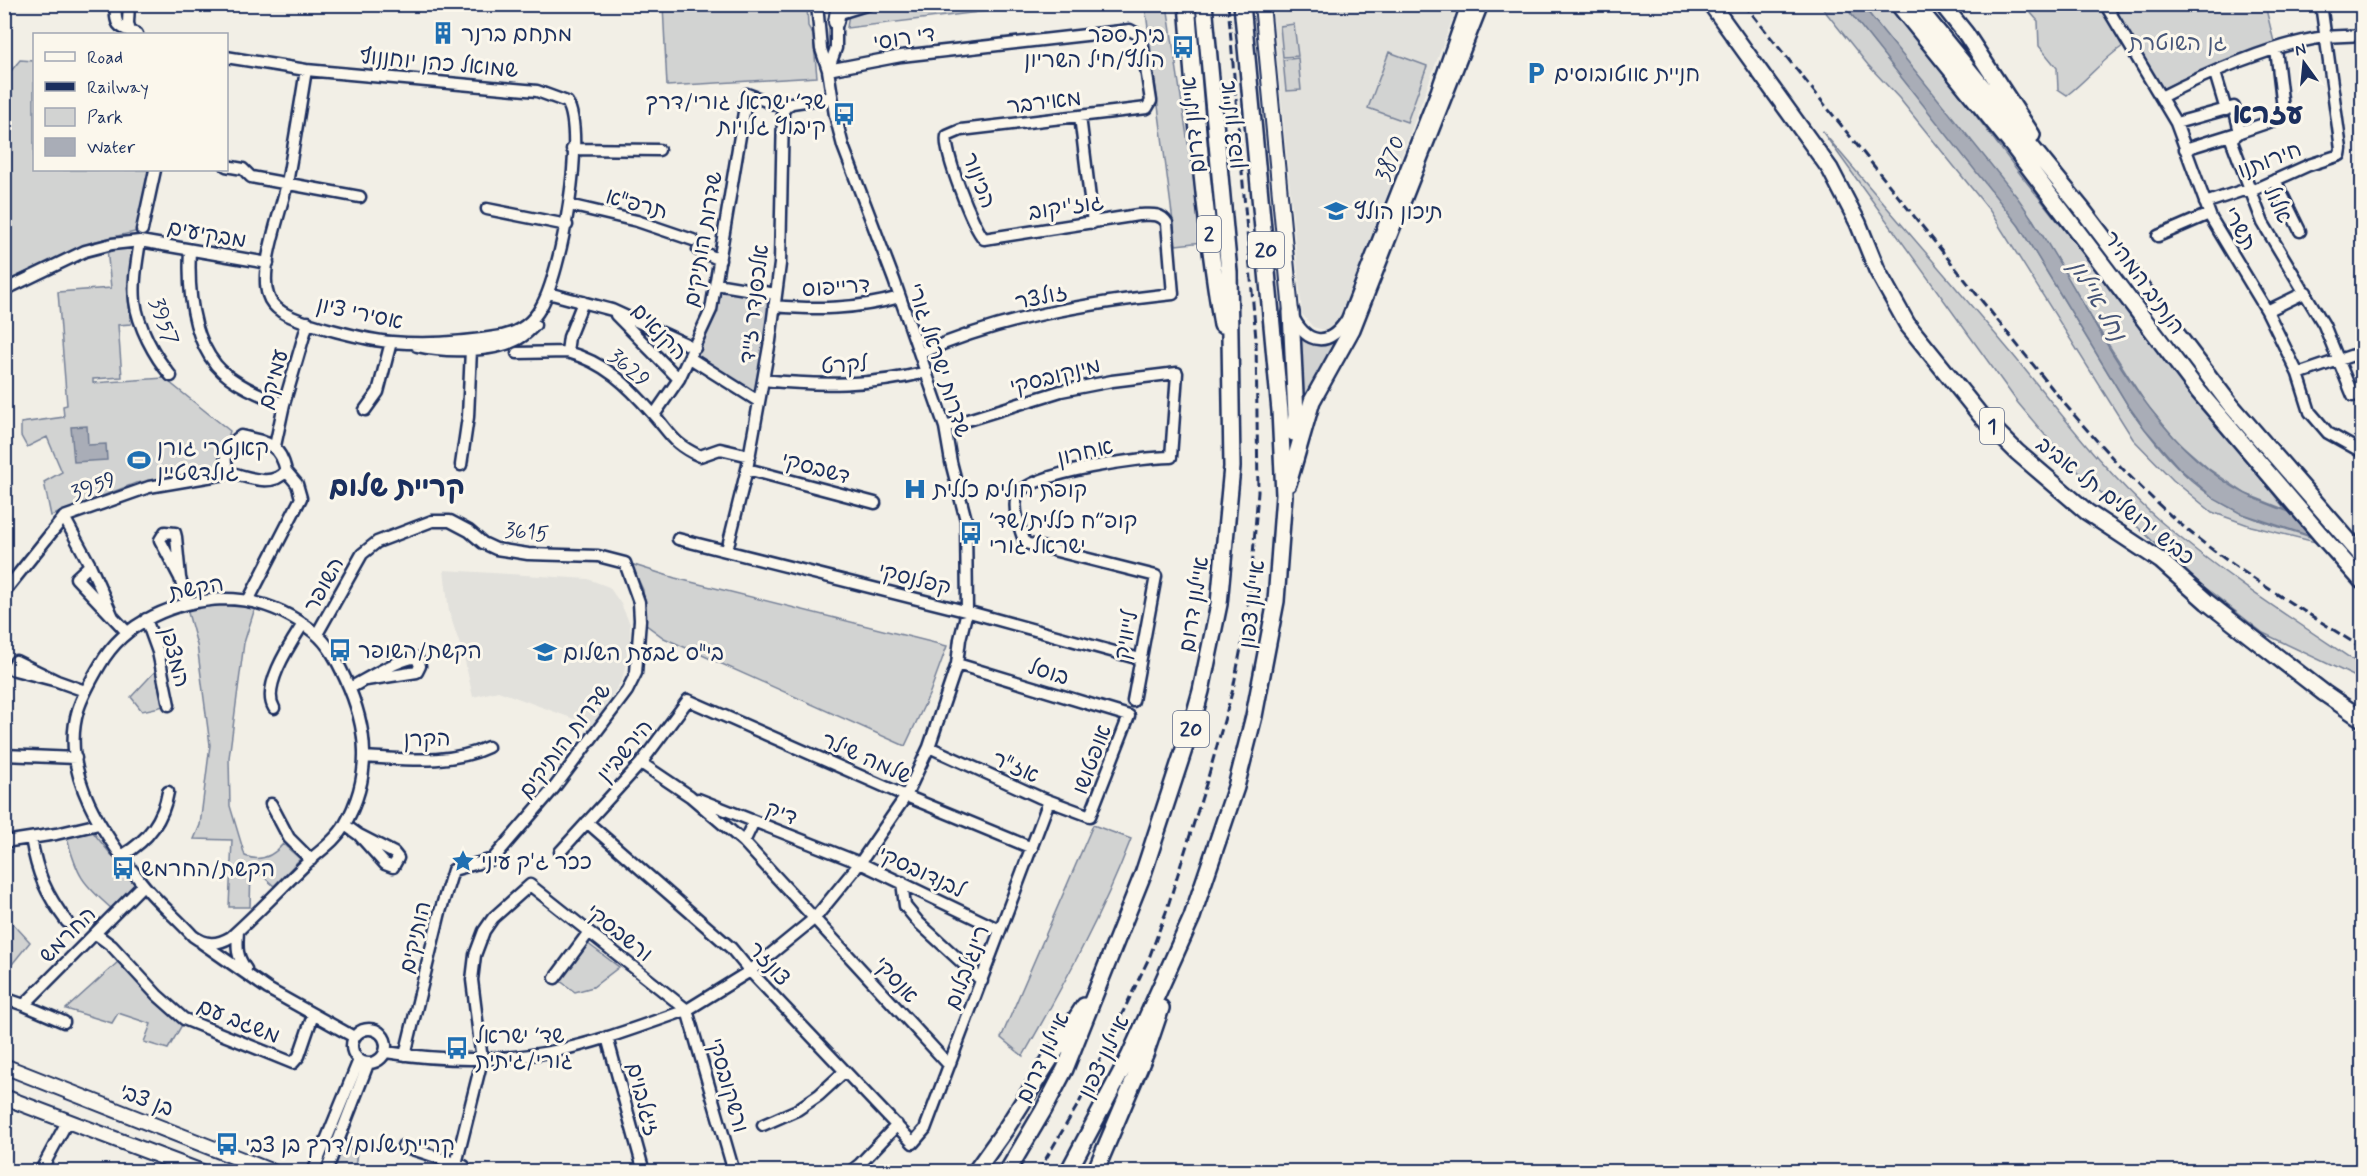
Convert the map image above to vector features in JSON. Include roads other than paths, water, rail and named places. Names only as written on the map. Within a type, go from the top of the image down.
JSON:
[{"type":"highway","name":"2","points":[[1185,4],[1214,280],[1230,366]]},
{"type":"highway","name":"איילון דרום","points":[[1007,1172],[1065,1069],[1143,874],[1177,776],[1201,691],[1219,604],[1230,496],[1232,415],[1229,272],[1203,4]]},
{"type":"highway","name":"איילון צפון","points":[[1068,1172],[1130,1057],[1192,917],[1223,829],[1254,716],[1276,601],[1284,495],[1274,331],[1242,4]]},
{"type":"highway","points":[[1284,495],[1312,401],[1352,329],[1480,4]]},
{"type":"highway","name":"כביש ירושלים תל אביב","points":[[1709,4],[1830,169],[1858,223],[1877,270],[1907,324],[1982,416],[2017,452],[2087,512],[2161,561],[2249,635],[2324,693],[2362,718]]},
{"type":"highway","name":"הנתיב המהיר","points":[[1898,4],[2013,145],[2199,392],[2362,581]]},
{"type":"highway","points":[[1915,4],[2082,210],[2200,367],[2362,556]]},
{"type":"highway","points":[[1942,4],[1966,34],[2082,210]]},
{"type":"highway","points":[[1284,495],[1293,458],[1296,415],[1291,312]]},
{"type":"highway","points":[[1095,1172],[1146,1052],[1192,917]]},
{"type":"highway","points":[[975,1172],[1005,1130],[1101,978]]},
{"type":"main road","points":[[1262,4],[1291,312]]},
{"type":"main road","name":"בן צבי","points":[[4,1066],[273,1172]]},
{"type":"main road","points":[[4,1097],[202,1172]]},
{"type":"street","points":[[116,4],[118,25],[134,33]]},
{"type":"street","points":[[129,4],[128,23],[134,33]]},
{"type":"street","name":"שדרות ישראל גורי","points":[[386,1052],[482,1060],[556,1051],[607,1037],[687,1010],[750,971],[815,918],[860,863],[906,796],[929,747],[957,664],[967,611],[966,520],[951,462],[945,427],[921,353],[843,146],[828,70],[821,48],[817,4]]},
{"type":"street","points":[[837,11],[869,4]]},
{"type":"street","name":"3870","points":[[1291,312],[1296,323],[1306,335],[1321,340],[1334,336],[1347,319],[1437,90],[1467,4]]},
{"type":"street","name":"תשרי","points":[[2105,4],[2176,123],[2209,214],[2267,312],[2298,374],[2310,412],[2328,433],[2362,452]]},
{"type":"street","name":"חירותנו","points":[[2205,203],[2241,191],[2251,191],[2309,165],[2340,155],[2321,4]]},
{"type":"street","name":"שדרות ישראל גורי","points":[[828,70],[836,48],[837,11]]},
{"type":"street","name":"די רוסי","points":[[828,70],[901,56],[1130,30],[1141,36],[1151,100],[1146,108]]},
{"type":"street","points":[[2161,98],[2187,84],[2276,49],[2324,37],[2362,35]]},
{"type":"street","points":[[2186,149],[2284,117],[2276,49]]},
{"type":"street","points":[[228,57],[306,70]]},
{"type":"street","name":"שמואל כהן יוחננוף","points":[[306,70],[537,91],[549,93],[567,102]]},
{"type":"street","name":"אסירי ציון","points":[[306,70],[287,184],[268,263],[265,282],[268,296],[274,306],[284,313],[308,322],[366,338],[395,342],[502,336],[524,326],[541,308],[548,293],[567,225],[572,148],[572,113],[567,102]]},
{"type":"street","points":[[2215,73],[2226,110]]},
{"type":"street","name":"שדרות הותיקים","points":[[654,415],[680,379],[711,309],[747,94],[784,108]]},
{"type":"street","points":[[784,108],[792,103],[832,97]]},
{"type":"street","points":[[2176,123],[2234,107],[2240,132]]},
{"type":"street","name":"אלכסנדר זייד","points":[[727,550],[750,456],[780,264],[784,108]]},
{"type":"street","name":"מאירבר","points":[[947,136],[961,130],[1146,108]]},
{"type":"street","points":[[1080,116],[1093,223]]},
{"type":"street","name":"אלול","points":[[2240,132],[2231,139],[2263,223],[2306,292],[2358,395]]},
{"type":"street","name":"הכינור","points":[[947,136],[950,161],[982,237]]},
{"type":"street","points":[[572,148],[659,150]]},
{"type":"street","points":[[228,166],[243,169],[251,177],[360,197]]},
{"type":"street","name":"3957","points":[[155,171],[141,235],[135,279],[135,303],[150,345],[171,375]]},
{"type":"street","points":[[2275,180],[2300,231]]},
{"type":"street","name":"תרפ\"א","points":[[569,205],[637,221],[695,245],[720,260]]},
{"type":"street","points":[[487,209],[567,225]]},
{"type":"street","name":"גוז'יקוב","points":[[982,237],[988,240],[1025,232],[1157,214],[1167,223],[1173,294]]},
{"type":"street","points":[[2158,236],[2209,214]]},
{"type":"street","name":"מבקיעים","points":[[4,290],[94,248],[141,235],[190,250],[268,263]]},
{"type":"street","points":[[190,250],[190,293],[195,317],[200,335],[216,365],[243,385],[284,404]]},
{"type":"street","points":[[716,284],[776,294]]},
{"type":"street","points":[[2267,312],[2306,292]]},
{"type":"street","name":"הקנאים","points":[[548,293],[612,310],[693,353],[758,401]]},
{"type":"street","name":"זולצר","points":[[921,353],[980,330],[1038,315],[1173,294]]},
{"type":"street","name":"דרייפוס","points":[[774,306],[836,309],[871,305],[900,297]]},
{"type":"street","points":[[567,352],[569,337],[583,302]]},
{"type":"street","points":[[365,410],[378,392],[395,342],[438,351],[502,345],[521,338],[536,324],[541,308]]},
{"type":"street","name":"הקנאים","points":[[612,310],[680,379]]},
{"type":"street","name":"עמיקם","points":[[274,446],[308,322]]},
{"type":"street","points":[[461,465],[468,417],[471,349]]},
{"type":"street","name":"3629","points":[[517,352],[567,352],[601,364],[625,384],[654,415],[668,435],[684,449],[700,456],[720,449],[750,456]]},
{"type":"street","points":[[2298,374],[2362,352]]},
{"type":"street","name":"לקרט","points":[[763,380],[812,386],[864,384],[895,380],[927,372]]},
{"type":"street","name":"מינקובסקי","points":[[945,427],[1061,391],[1112,381],[1177,373],[1171,457]]},
{"type":"street","points":[[249,599],[301,498],[297,484],[286,471],[283,459],[274,446],[241,436],[234,441],[226,455],[225,464],[231,473],[271,482],[280,478],[286,471]]},
{"type":"street","name":"אחרון","points":[[1156,576],[1025,543],[1016,520],[1017,498],[1018,494],[1033,484],[1092,466],[1171,457]]},
{"type":"street","name":"דשבסקי","points":[[747,470],[875,503]]},
{"type":"street","name":"3959","points":[[4,592],[64,518],[149,487],[231,473]]},
{"type":"street","points":[[64,518],[90,565],[112,617]]},
{"type":"street","name":"השופר","points":[[317,634],[362,554],[377,542],[432,521]]},
{"type":"street","name":"3615","points":[[432,521],[450,521],[496,549],[528,554],[598,556],[625,563]]},
{"type":"street","name":"קפלנסקי","points":[[678,539],[967,611],[1140,659]]},
{"type":"street","name":"שדרות הותיקים","points":[[493,859],[554,788],[627,691],[636,673],[640,638],[639,602],[625,563]]},
{"type":"street","points":[[90,565],[76,578],[127,632]]},
{"type":"street","name":"לייוויק","points":[[1133,701],[1156,576]]},
{"type":"street","points":[[180,578],[187,604]]},
{"type":"street","name":"הקשת","points":[[201,942],[217,943],[231,937],[339,833],[345,825],[361,782],[364,758],[363,726],[350,688],[337,661],[317,634],[303,624],[288,615],[249,599],[207,600],[187,604],[146,619],[127,632],[104,657],[85,691],[77,711],[74,737],[76,758],[87,800],[99,824],[143,885],[201,942],[268,989],[354,1037]]},
{"type":"street","name":"המצפן","points":[[146,619],[158,652],[169,705]]},
{"type":"street","points":[[274,708],[271,695],[279,666],[303,624]]},
{"type":"street","name":"בוסל","points":[[957,664],[1129,716]]},
{"type":"street","points":[[350,688],[366,680]]},
{"type":"street","points":[[57,681],[85,691]]},
{"type":"street","name":"הירשביין","points":[[560,852],[641,763],[688,700]]},
{"type":"street","name":"שלמה שילר","points":[[688,700],[906,796],[1032,848]]},
{"type":"street","name":"אופטושו","points":[[1090,816],[1129,716]]},
{"type":"street","name":"הקרן","points":[[364,758],[412,760],[461,757],[488,747]]},
{"type":"street","name":"אז\"ר","points":[[929,747],[1049,801],[1090,816]]},
{"type":"street","points":[[4,753],[21,756],[76,758]]},
{"type":"street","name":"דיק","points":[[641,763],[690,796],[744,842],[815,918]]},
{"type":"street","points":[[123,855],[140,845],[152,831],[160,818],[168,792]]},
{"type":"street","name":"דיק","points":[[690,796],[860,863]]},
{"type":"street","name":"רינגלבלום","points":[[913,1143],[926,1129],[1049,801]]},
{"type":"street","points":[[271,804],[289,837],[311,860]]},
{"type":"street","points":[[744,842],[754,821]]},
{"type":"street","name":"צונזר","points":[[587,822],[731,948],[844,1072],[913,1143]]},
{"type":"street","points":[[4,842],[99,824]]},
{"type":"street","points":[[345,825],[359,835]]},
{"type":"street","points":[[31,838],[40,879],[46,892],[67,922]]},
{"type":"street","name":"הותיקים","points":[[405,1055],[440,912],[453,870],[493,859]]},
{"type":"street","name":"לבנדובסקי","points":[[860,863],[1000,930]]},
{"type":"street","points":[[902,882],[905,906],[982,981]]},
{"type":"street","name":"החרמש","points":[[24,1005],[143,885]]},
{"type":"street","name":"ורשבסקי","points":[[482,1060],[472,980],[475,956],[484,931],[493,918],[530,885],[687,1010]]},
{"type":"street","name":"אנסקי","points":[[815,918],[949,1065]]},
{"type":"street","name":"הקשת","points":[[238,931],[236,950],[238,957],[254,978]]},
{"type":"street","points":[[555,978],[589,932]]},
{"type":"street","name":"משגב עם","points":[[96,934],[112,946],[184,1020],[293,1063],[299,1056],[313,1015]]},
{"type":"street","points":[[4,998],[64,1022]]},
{"type":"street","name":"ורשקובסקי","points":[[687,1010],[734,1172]]},
{"type":"street","points":[[374,1029],[383,1036],[387,1046],[386,1052],[379,1061],[363,1062],[352,1052],[354,1037],[363,1030],[374,1029]]},
{"type":"street","name":"זיגלבוים","points":[[607,1037],[644,1172]]},
{"type":"street","points":[[403,1146],[460,1165],[482,1060]]},
{"type":"street","points":[[314,1172],[363,1062]]},
{"type":"street","points":[[326,1172],[363,1062]]},
{"type":"street","points":[[763,1125],[797,1110],[819,1095],[844,1072]]},
{"type":"street","points":[[40,1172],[67,1122]]},
{"type":"street","points":[[850,1172],[897,1125]]},
{"type":"water","points":[[1844,5],[1862,5],[2017,197],[2042,234],[2117,360],[2144,400],[2174,437],[2208,469],[2246,494],[2289,512],[2362,536],[2362,553],[2240,513],[2216,500],[2179,468],[2127,404],[2019,226]]},
{"type":"water","points":[[87,426],[88,445],[106,444],[107,460],[74,462],[71,427]]},
{"type":"railway","points":[[1038,1172],[1080,1101],[1149,958],[1166,912],[1207,781],[1233,689],[1242,643],[1250,593],[1258,492],[1256,339],[1228,4]]},
{"type":"railway","points":[[1744,4],[2063,402],[2124,470],[2157,503],[2211,549],[2253,579],[2362,648]]},
{"type":"place","name":"מתחם ברנר","points":[[443,33]]},
{"type":"place","name":"בית ספר הולץ/חיל השריון","points":[[1183,47]]},
{"type":"place","name":"חניית אוטובוסים","points":[[1536,73]]},
{"type":"place","name":"שד׳ ישראל גורי/דרך קיבוץ גלויות","points":[[844,114]]},
{"type":"place","name":"תיכון הולץ","points":[[1336,211]]},
{"type":"place","name":"קאנטרי גורן גולדשטיין","points":[[139,460]]},
{"type":"place","name":"קופת חולים כללית","points":[[915,489]]},
{"type":"place","name":"קופ״ח כללית/שד׳ ישראל גורי","points":[[971,533]]},
{"type":"place","name":"הקשת/השופר","points":[[340,650]]},
{"type":"place","name":"בי\"ס גבעת השלום","points":[[545,652]]},
{"type":"place","name":"ככר ג'ק עיני","points":[[463,861]]},
{"type":"place","name":"הקשת/החרמש","points":[[123,868]]},
{"type":"place","name":"שד׳ ישראל גורי/גיתית","points":[[457,1048]]},
{"type":"place","name":"קריית שלום/דרך בן צבי","points":[[227,1144]]},
{"type":"district","name":"עזרא","points":[[2268,113]]},
{"type":"district","name":"קריית שלום","points":[[397,486]]},
{"type":"park label","name":"גן השוטרת","points":[[2178,42]]},
{"type":"water label","name":"נחל איילון","points":[[2098,300]]}]
